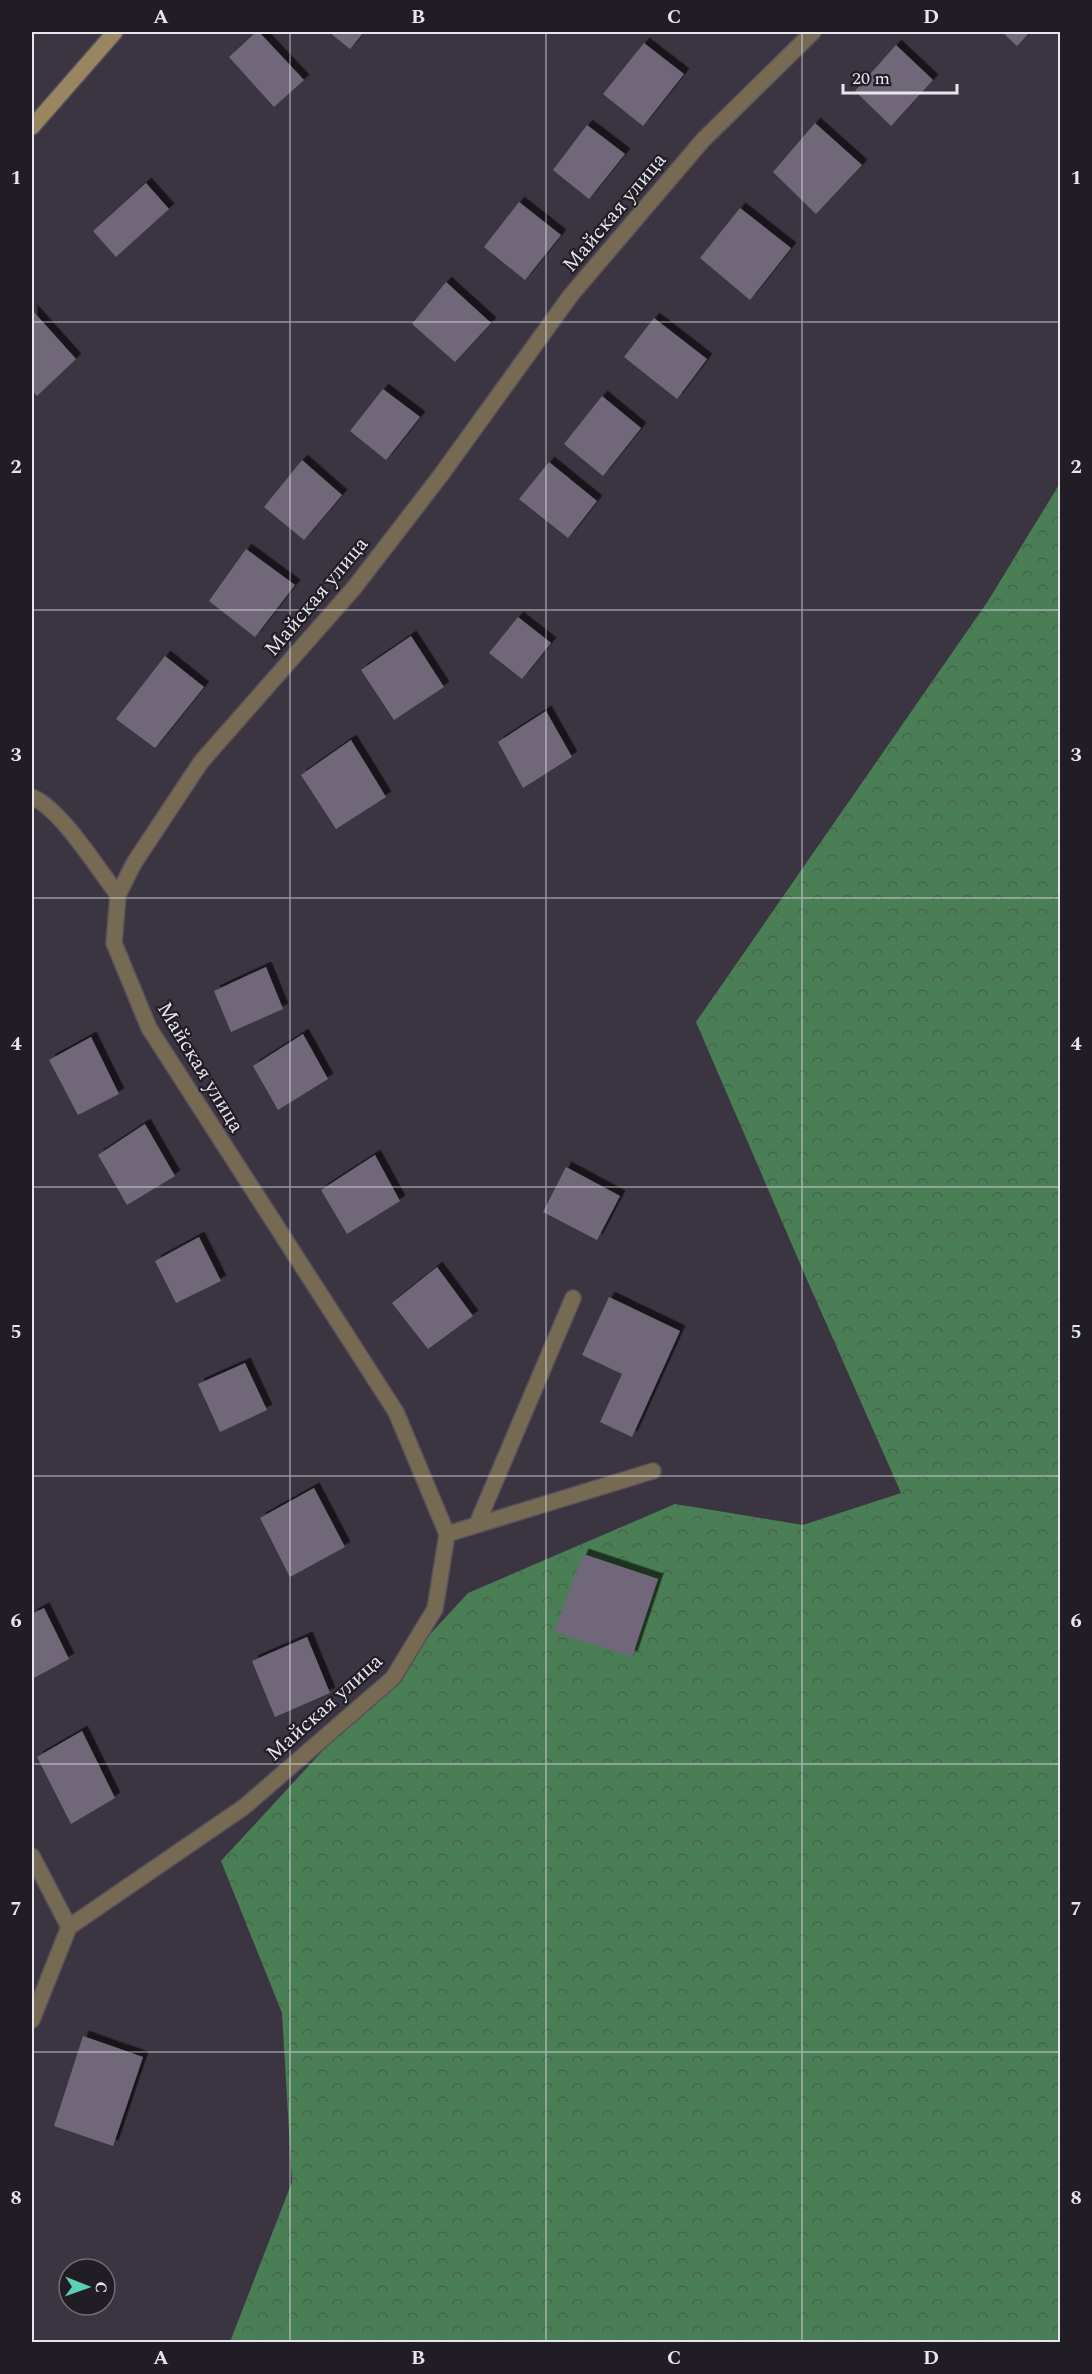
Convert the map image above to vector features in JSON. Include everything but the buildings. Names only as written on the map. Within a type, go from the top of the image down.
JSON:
[{"type":"street","points":[[32,127],[115,32]]},
{"type":"street","name":"Майская улица","points":[[69,1927],[244,1807],[393,1678],[435,1609],[447,1534],[396,1412],[148,1028],[114,942],[118,895],[134,863],[201,762],[354,588],[441,475],[572,294],[704,140],[813,32]]},
{"type":"street","points":[[32,797],[39,800],[62,821],[118,895]]},
{"type":"street","points":[[477,1524],[573,1298]]},
{"type":"street","points":[[447,1534],[653,1471]]},
{"type":"street","points":[[32,1856],[69,1927],[32,2020]]},
{"type":"green space","points":[[1060,483],[1060,2342],[230,2342],[292,2182],[282,2013],[221,1861],[468,1593],[675,1504],[803,1525],[901,1493],[696,1022],[988,601]]}]
